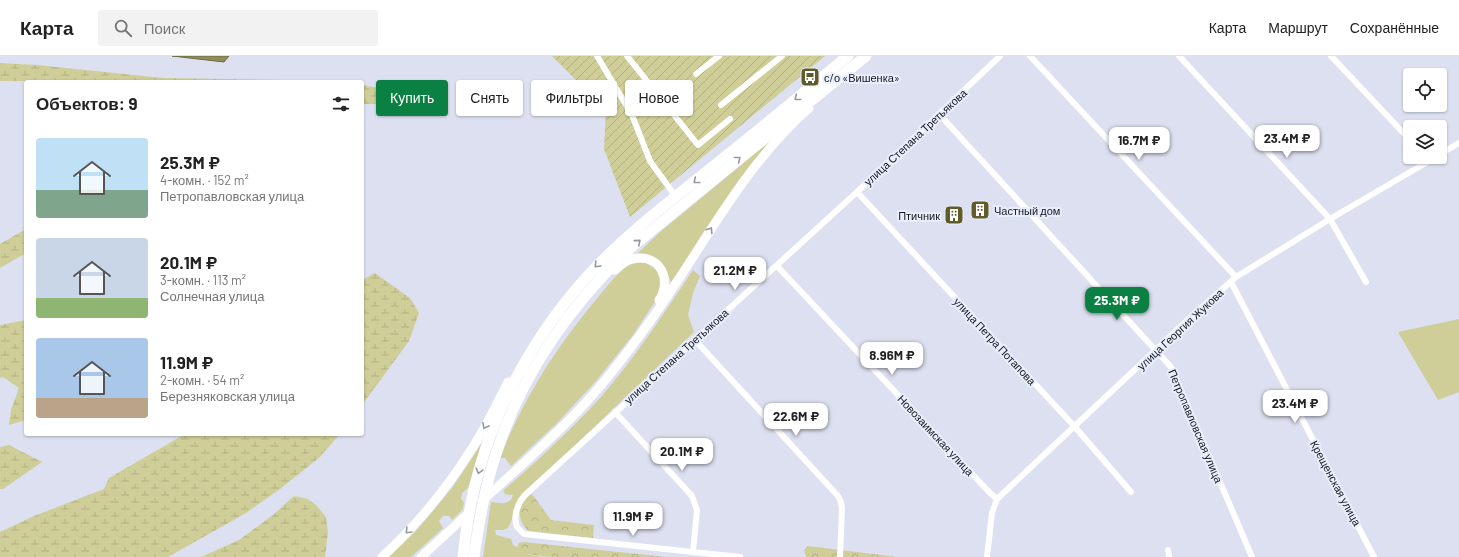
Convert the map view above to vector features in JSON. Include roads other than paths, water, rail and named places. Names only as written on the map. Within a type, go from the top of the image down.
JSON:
[{"type":"highway","points":[[463,557],[468,521],[478,471],[486,446],[516,379],[560,309],[585,279],[619,245],[848,56]]},
{"type":"highway","points":[[474,557],[482,503],[505,428],[521,393],[540,360],[569,316],[593,286],[614,264],[654,227],[866,56]]},
{"type":"main road","points":[[421,557],[578,412],[625,355],[665,300],[728,203],[757,164],[803,114],[870,56]]},
{"type":"main road","points":[[521,393],[573,319],[596,290],[623,263],[632,259],[644,258],[654,262],[661,269],[665,277],[664,290],[662,296],[625,355]]},
{"type":"main road","points":[[382,557],[429,508],[461,466],[532,341],[549,318],[585,279]]},
{"type":"street","points":[[597,56],[632,115],[650,161],[676,197]]},
{"type":"street","points":[[627,56],[698,145],[730,119]]},
{"type":"street","points":[[696,74],[719,56]]},
{"type":"street","points":[[721,105],[782,56]]},
{"type":"street","name":"улица Степана Третьякова","points":[[693,552],[524,534],[519,531],[515,523],[517,508],[522,498],[777,266],[1000,56]]},
{"type":"street","name":"Крещенская улица","points":[[1030,56],[1233,280],[1374,557]]},
{"type":"street","points":[[1179,56],[1330,219],[1366,282]]},
{"type":"street","points":[[1331,56],[1403,133]]},
{"type":"street","name":"Петропавловская улица","points":[[939,114],[1172,367],[1252,557]]},
{"type":"street","points":[[1447,150],[1459,143]]},
{"type":"street","name":"улица Георгия Жукова","points":[[997,499],[1193,314],[1233,280],[1420,164]]},
{"type":"street","name":"улица Петра Потапова","points":[[857,192],[1074,427],[1131,492]]},
{"type":"street","name":"Новозаимская улица","points":[[777,266],[990,494],[997,499]]},
{"type":"street","points":[[695,340],[838,496],[842,509],[840,557]]},
{"type":"street","points":[[615,412],[692,496],[697,510],[693,552],[740,557]]},
{"type":"street","points":[[987,557],[992,514],[997,499]]},
{"type":"street","points":[[1168,550],[1169,557]]},
{"type":"place","name":"с/о «Вишенка»","points":[[810,77]]},
{"type":"place","name":"Частный дом","points":[[980,210]]},
{"type":"place","name":"Птичник","points":[[954,215]]}]
